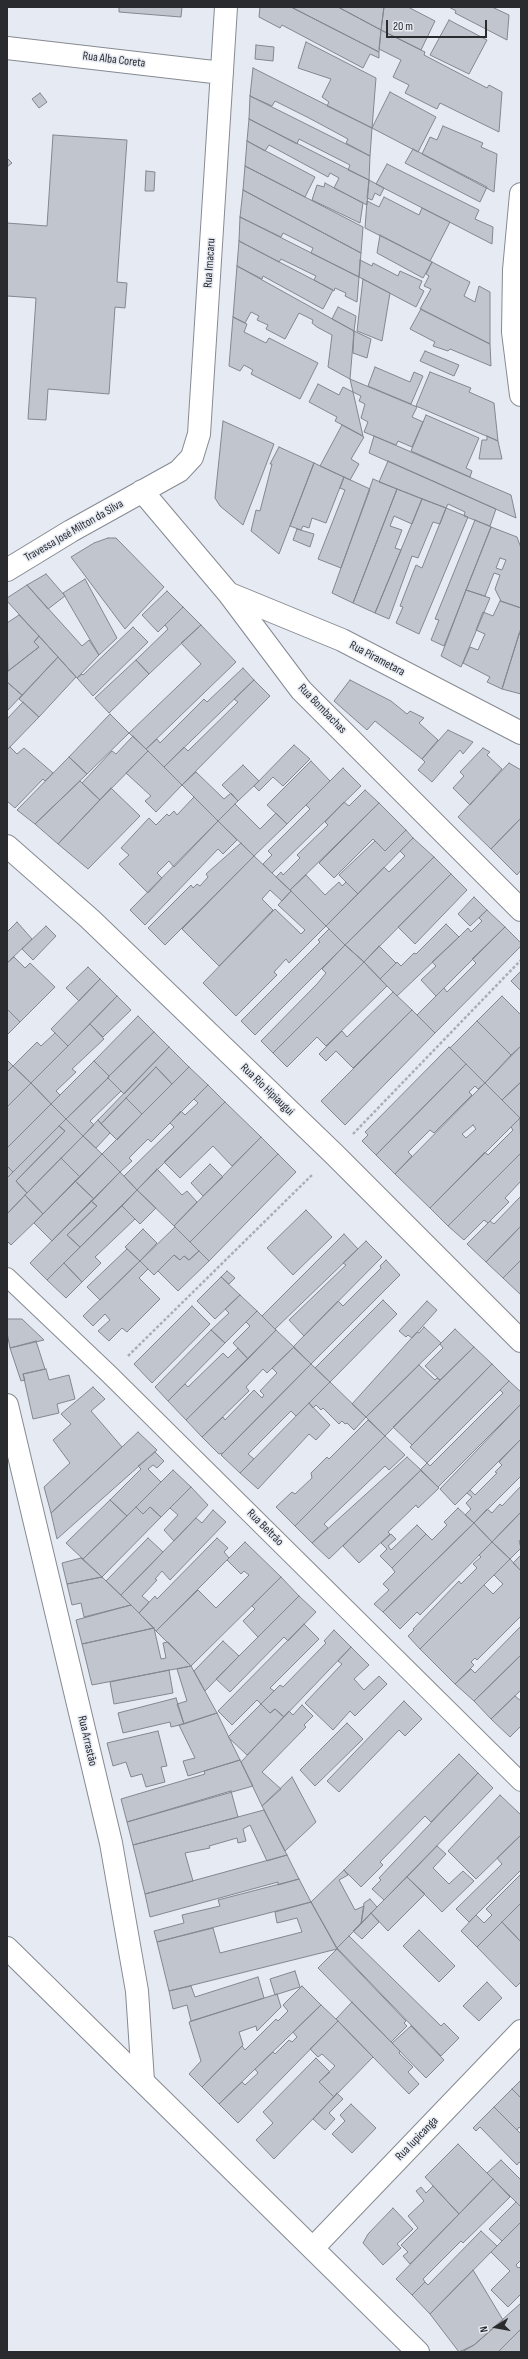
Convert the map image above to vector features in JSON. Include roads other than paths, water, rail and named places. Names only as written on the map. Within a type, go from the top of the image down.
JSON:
[{"type":"street","name":"Rua Imacaru","points":[[142,492],[179,471],[192,457],[199,434],[226,7]]},
{"type":"street","name":"Rua Alba Coreta","points":[[7,48],[222,73]]},
{"type":"street","points":[[521,194],[514,270],[513,332],[521,395]]},
{"type":"street","name":"Travessa José Milton da Silva","points":[[7,570],[142,492]]},
{"type":"street","name":"Rua Bombachas","points":[[142,492],[229,594],[302,690],[521,910]]},
{"type":"street","name":"Rua Pirametara","points":[[229,594],[342,640],[521,733]]},
{"type":"street","name":"Rua Rio Hipiaugui","points":[[7,846],[90,919],[334,1154],[521,1341]]},
{"type":"street","name":"Rua Arrastão","points":[[7,1405],[111,1843],[137,1991],[143,2081]]},
{"type":"street","points":[[7,1948],[418,2352]]},
{"type":"street","name":"Rua Iupicanga","points":[[313,2248],[521,2031]]},
{"type":"lane","name":"Rua Beltrão","points":[[7,1277],[109,1374],[521,1782]]}]
